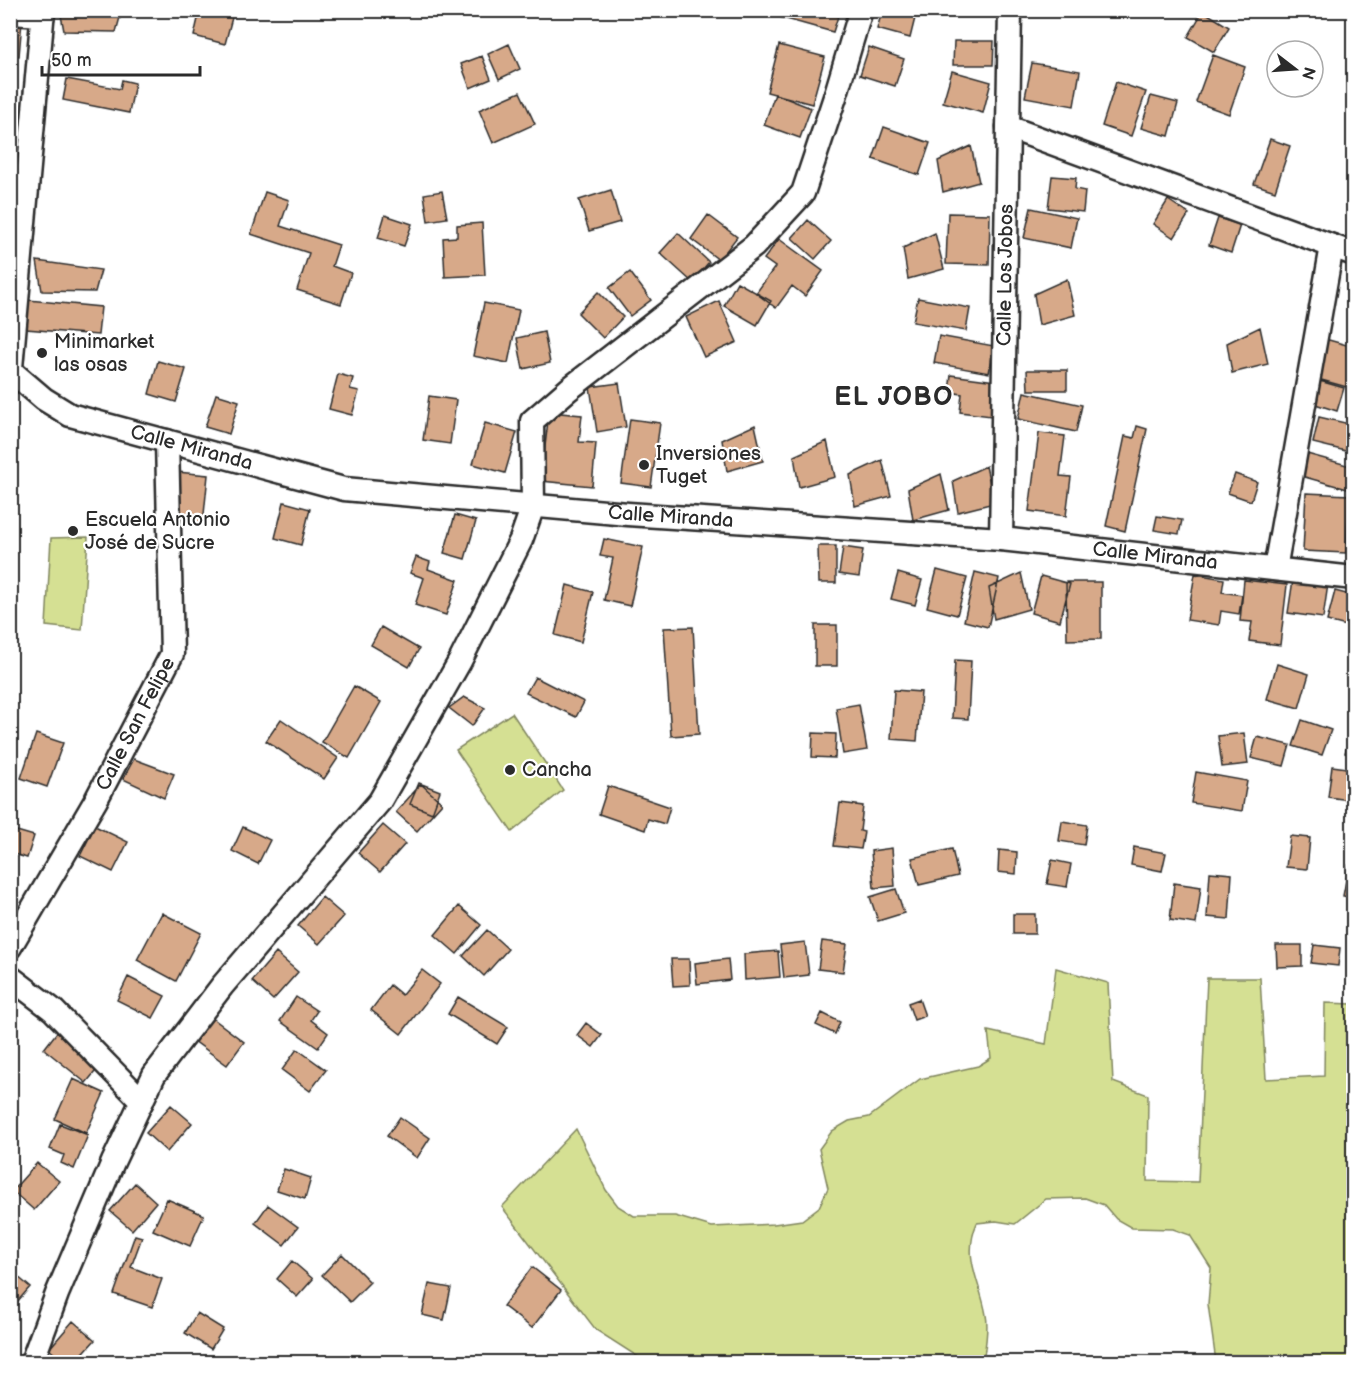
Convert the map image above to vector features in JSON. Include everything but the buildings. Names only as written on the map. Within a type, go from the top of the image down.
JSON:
[{"type":"street","points":[[32,1362],[57,1294],[154,1075],[222,986],[380,801],[460,661],[521,540],[533,506],[532,421],[754,246],[803,193],[836,97],[861,10]]},
{"type":"street","name":"Calle Los Jobos","points":[[1001,539],[1010,10]]},
{"type":"street","points":[[10,13],[43,13],[11,373]]},
{"type":"street","points":[[1008,127],[1353,254]]},
{"type":"street","points":[[1275,569],[1332,246]]},
{"type":"street","name":"Calle Miranda","points":[[11,373],[44,399],[70,415],[344,489],[533,506],[1001,539],[1353,578]]},
{"type":"street","name":"Calle San Felipe","points":[[10,947],[96,800],[172,654],[167,441]]},
{"type":"street","points":[[10,977],[54,1010],[142,1101]]},
{"type":"green space","points":[[88,537],[82,630],[46,626],[51,538]]},
{"type":"green space","name":"Cancha","points":[[512,713],[563,790],[512,832],[456,750]]},
{"type":"green space","points":[[1056,968],[1108,983],[1113,1082],[1148,1095],[1147,1181],[1198,1182],[1207,978],[1260,978],[1266,1079],[1324,1076],[1325,1003],[1353,1004],[1353,1362],[1216,1362],[1208,1304],[1211,1268],[1190,1235],[1173,1229],[1132,1228],[1116,1219],[1104,1205],[1085,1198],[1046,1199],[1015,1224],[996,1221],[977,1223],[971,1247],[987,1321],[983,1362],[646,1362],[596,1330],[502,1207],[576,1129],[606,1190],[618,1206],[634,1216],[675,1216],[712,1227],[774,1224],[802,1220],[819,1207],[828,1188],[819,1149],[832,1131],[849,1121],[869,1117],[920,1079],[978,1066],[991,1058],[988,1031],[1046,1044]]},
{"type":"place","name":"Minimarket las osas","points":[[42,353]]},
{"type":"place","name":"Inversiones Tuget","points":[[644,465]]},
{"type":"place","name":"Escuela Antonio José de Sucre","points":[[73,531]]},
{"type":"place","name":"Cancha","points":[[510,770]]},
{"type":"district","name":"EL JOBO","points":[[894,397]]}]
